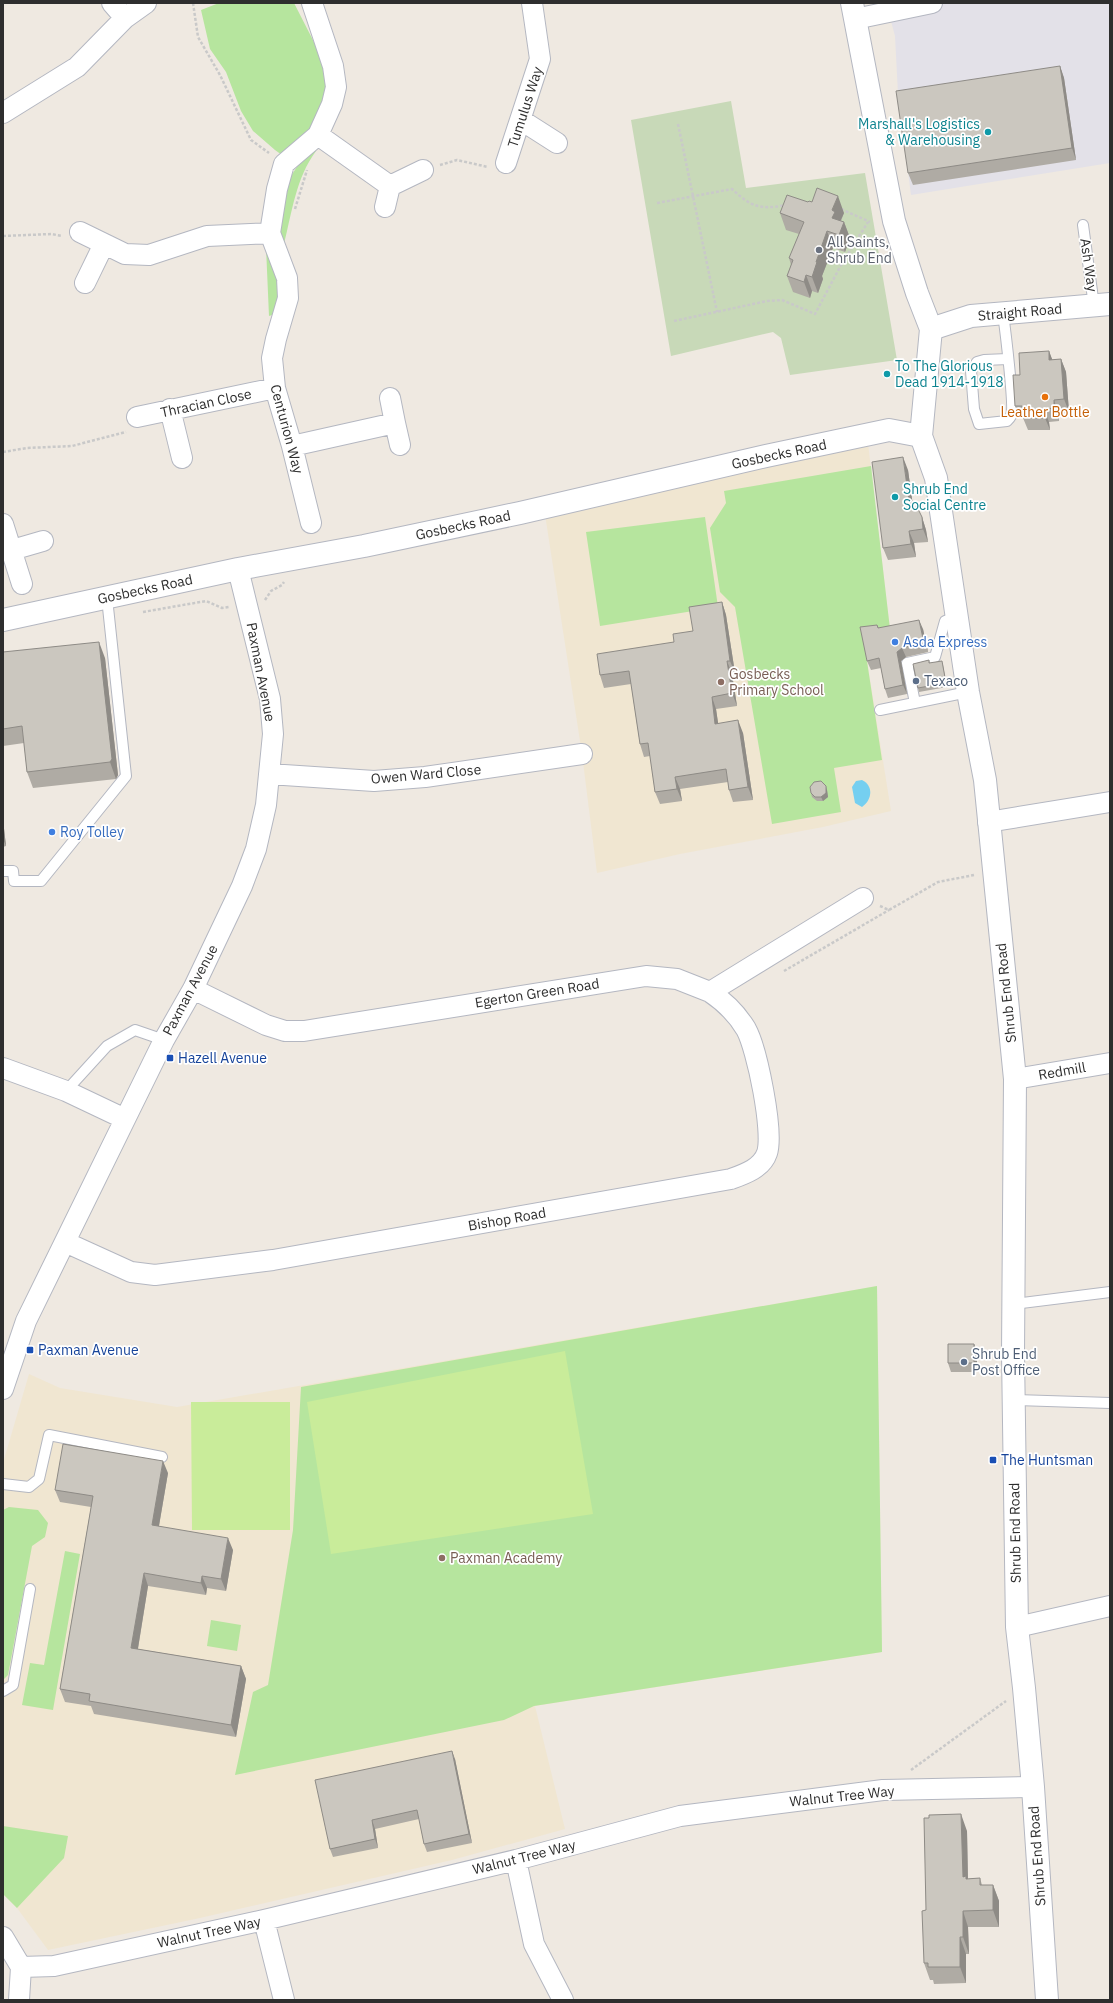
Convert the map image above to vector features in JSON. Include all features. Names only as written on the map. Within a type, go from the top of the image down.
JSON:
[{"type":"main road","name":"Shrub End Road","points":[[853,11],[894,221],[917,293],[931,329],[921,436],[936,478],[968,692],[985,780],[988,822],[1015,1079],[1014,1400],[1016,1627],[1024,1688],[1033,1787],[1047,2000]]},
{"type":"main road","name":"Straight Road","points":[[931,329],[971,316],[1102,305]]},
{"type":"main road","name":"Gosbecks Road","points":[[3,620],[238,569],[364,546],[512,515],[766,456],[889,430],[921,436]]},
{"type":"street","points":[[112,3],[125,18]]},
{"type":"street","points":[[3,113],[77,67],[125,18],[146,3]]},
{"type":"street","points":[[80,232],[125,254],[149,255],[207,236],[270,233],[277,189],[284,164],[318,134],[332,104],[336,87],[333,66],[312,3]]},
{"type":"street","name":"Tumulus Way","points":[[506,163],[540,59],[532,3]]},
{"type":"street","points":[[853,11],[932,3]]},
{"type":"street","points":[[521,120],[557,142]]},
{"type":"street","points":[[318,134],[390,186]]},
{"type":"street","points":[[390,186],[423,170]]},
{"type":"street","points":[[385,207],[390,186]]},
{"type":"street","name":"Centurion Way","points":[[270,233],[288,278],[288,298],[272,358],[275,388],[292,446],[311,523]]},
{"type":"street","points":[[85,283],[104,244]]},
{"type":"street","name":"Thracian Close","points":[[136,417],[275,388]]},
{"type":"street","points":[[390,398],[400,445]]},
{"type":"street","points":[[170,409],[182,458]]},
{"type":"street","points":[[292,446],[395,423]]},
{"type":"street","points":[[3,524],[22,584]]},
{"type":"street","points":[[12,550],[43,541]]},
{"type":"street","name":"Paxman Avenue","points":[[3,1390],[26,1321],[164,1040],[193,989],[242,886],[256,849],[266,805],[273,734],[270,699],[238,569]]},
{"type":"street","name":"Owen Ward Close","points":[[269,774],[374,781],[425,777],[582,754]]},
{"type":"street","points":[[988,822],[1110,802]]},
{"type":"street","points":[[710,992],[863,898]]},
{"type":"street","name":"Egerton Green Road","points":[[193,989],[266,1026],[285,1031],[304,1031],[646,976],[677,979],[710,992]]},
{"type":"street","name":"Bishop Road","points":[[65,1242],[131,1272],[155,1275],[273,1260],[731,1179],[746,1174],[759,1165],[767,1153],[770,1138],[761,1082],[747,1030],[728,1004],[710,992]]},
{"type":"street","name":"Redmill","points":[[1015,1079],[1110,1063]]},
{"type":"street","points":[[3,1068],[66,1091],[125,1119]]},
{"type":"street","points":[[1016,1627],[1110,1606]]},
{"type":"street","name":"Walnut Tree Way","points":[[21,1967],[54,1966],[264,1920],[516,1860],[680,1816],[883,1790],[1033,1787]]},
{"type":"street","points":[[516,1860],[534,1944],[563,2000]]},
{"type":"street","points":[[264,1920],[284,2000]]},
{"type":"street","points":[[3,1937],[21,1967],[19,2000]]},
{"type":"lane","name":"Ash Way","points":[[1083,225],[1102,305]]},
{"type":"lane","points":[[1003,314],[1008,359],[1012,416],[1007,421],[979,424],[974,409],[971,371],[977,362],[984,360],[1008,359]]},
{"type":"lane","points":[[3,871],[13,871],[14,881],[42,881],[126,776],[107,598]]},
{"type":"lane","points":[[915,703],[907,663],[935,657],[945,621],[957,616]]},
{"type":"lane","points":[[880,710],[968,692]]},
{"type":"lane","points":[[66,1091],[107,1046],[135,1030],[164,1040]]},
{"type":"lane","points":[[1014,1304],[1110,1292]]},
{"type":"lane","points":[[1014,1400],[1110,1403]]},
{"type":"lane","points":[[3,1484],[29,1487],[40,1479],[49,1435],[162,1457]]},
{"type":"lane","points":[[3,1691],[13,1685],[30,1589]]},
{"type":"path","points":[[193,3],[198,36],[251,140],[284,164]]},
{"type":"path","points":[[678,124],[717,312]]},
{"type":"path","points":[[423,170],[457,160],[502,170],[506,163]]},
{"type":"path","points":[[293,213],[309,165]]},
{"type":"path","points":[[657,202],[732,189],[743,199],[762,208],[793,203]]},
{"type":"path","points":[[834,207],[868,222],[894,221]]},
{"type":"path","points":[[674,321],[767,301],[782,300],[815,314],[841,265],[868,222]]},
{"type":"path","points":[[3,236],[51,234],[75,238],[80,232]]},
{"type":"path","points":[[3,452],[27,448],[49,449],[72,446],[127,432],[136,417]]},
{"type":"path","points":[[139,612],[206,601],[222,608],[264,601],[271,591],[282,585],[286,576],[284,561]]},
{"type":"path","points":[[781,972],[938,882],[994,870]]},
{"type":"path","points":[[863,898],[889,910]]},
{"type":"path","points":[[909,1772],[1024,1688]]},
{"type":"shaded area","points":[[886,3],[1110,3],[1110,163],[911,195],[898,94],[895,36]]},
{"type":"shaded area","name":"Gosbecks Primary School","points":[[867,435],[890,629],[863,635],[891,811],[823,827],[680,854],[597,873],[582,754],[544,508]]},
{"type":"shaded area","name":"Paxman Academy","points":[[877,1286],[882,1652],[535,1706],[565,1829],[452,1860],[200,1918],[48,1950],[17,1908],[3,1894],[3,1463],[29,1374],[60,1388],[177,1407]]},
{"type":"green space","points":[[219,3],[294,3],[316,46],[327,73],[329,93],[317,120],[288,155],[282,155],[253,131],[241,111],[226,72],[210,49],[201,10]]},
{"type":"green space","points":[[731,101],[746,188],[865,173],[897,360],[790,375],[781,338],[773,332],[671,356],[631,120]]},
{"type":"green space","points":[[315,150],[316,151],[309,161],[299,184],[284,244],[280,234],[279,223],[289,179],[304,156]]},
{"type":"green space","points":[[266,247],[271,254],[280,289],[275,314],[269,316]]},
{"type":"green space","points":[[871,466],[890,629],[863,635],[882,760],[834,768],[841,812],[772,824],[735,607],[720,592],[710,528],[726,503],[724,491]]},
{"type":"green space","points":[[705,517],[718,607],[600,626],[586,532]]},
{"type":"green space","points":[[877,1286],[882,1652],[534,1706],[504,1720],[235,1775],[253,1692],[268,1685],[293,1530],[301,1387]]},
{"type":"green space","points":[[565,1351],[593,1514],[331,1554],[307,1402]]},
{"type":"green space","points":[[191,1402],[290,1402],[290,1530],[192,1530]]},
{"type":"green space","points":[[9,1507],[38,1510],[48,1523],[45,1537],[32,1546],[8,1675],[3,1680],[3,1510]]},
{"type":"green space","points":[[65,1551],[80,1554],[53,1710],[22,1705],[30,1663],[44,1665]]},
{"type":"green space","points":[[211,1620],[241,1625],[237,1651],[207,1646]]},
{"type":"green space","points":[[3,1826],[68,1836],[64,1858],[17,1908],[3,1894]]},
{"type":"water","points":[[862,780],[870,789],[870,797],[862,807],[855,803],[852,787],[856,781]]},
{"type":"building","name":"Marshall's Logistics & Warehousing","points":[[1060,66],[1072,148],[908,173],[896,91]]},
{"type":"building","points":[[817,188],[838,196],[832,210],[835,212],[832,218],[844,222],[839,235],[827,231],[812,277],[806,275],[804,282],[787,276],[793,260],[789,258],[804,222],[780,213],[787,195],[812,202]]},
{"type":"building","points":[[1049,351],[1049,360],[1061,359],[1064,399],[1054,400],[1054,408],[1044,409],[1045,418],[1023,418],[1022,406],[1015,406],[1013,375],[1020,375],[1019,353]]},
{"type":"building","name":"Shrub End Social Centre","points":[[903,457],[910,508],[917,507],[922,517],[923,529],[909,531],[911,544],[883,548],[872,462]]},
{"type":"building","points":[[722,602],[730,661],[727,661],[732,693],[712,697],[715,724],[738,720],[748,787],[729,790],[726,769],[675,777],[677,789],[655,792],[648,743],[640,744],[629,671],[600,675],[597,654],[674,642],[673,634],[693,631],[689,607]]},
{"type":"building","points":[[919,620],[924,643],[902,648],[897,652],[903,685],[885,689],[879,658],[867,661],[860,627],[877,625],[878,628]]},
{"type":"building","points":[[99,642],[112,759],[110,762],[27,772],[22,726],[3,729],[3,652]]},
{"type":"building","points":[[929,660],[929,663],[942,661],[946,683],[918,688],[913,664]]},
{"type":"building","points":[[821,781],[826,786],[826,793],[821,797],[815,797],[811,793],[810,787],[814,782]]},
{"type":"building","points":[[948,1344],[974,1344],[974,1363],[948,1363]]},
{"type":"building","points":[[63,1444],[163,1461],[152,1525],[228,1538],[221,1579],[202,1576],[201,1583],[144,1573],[131,1648],[241,1666],[231,1725],[89,1701],[90,1694],[60,1689],[93,1496],[55,1490]]},
{"type":"building","points":[[452,1751],[469,1834],[424,1844],[417,1810],[372,1820],[375,1839],[330,1849],[315,1780]]},
{"type":"building","points":[[961,1814],[963,1877],[966,1876],[966,1879],[980,1878],[980,1885],[993,1885],[993,1910],[963,1911],[963,1937],[960,1937],[960,1967],[928,1967],[928,1963],[924,1963],[922,1911],[926,1910],[924,1818],[929,1818],[929,1815]]},
{"type":"place","name":"Marshall's Logistics & Warehousing","points":[[988,132]]},
{"type":"place","name":"All Saints, Shrub End","points":[[819,250]]},
{"type":"place","name":"To The Glorious Dead 1914-1918","points":[[887,374]]},
{"type":"place","name":"Leather Bottle","points":[[1045,397]]},
{"type":"place","name":"Shrub End Social Centre","points":[[895,497]]},
{"type":"place","name":"Asda Express","points":[[895,642]]},
{"type":"place","name":"Texaco","points":[[916,681]]},
{"type":"place","name":"Gosbecks Primary School","points":[[721,682]]},
{"type":"place","name":"Roy Tolley","points":[[52,832]]},
{"type":"place","name":"Hazell Avenue","points":[[170,1058]]},
{"type":"place","name":"Paxman Avenue","points":[[30,1350]]},
{"type":"place","name":"Shrub End Post Office","points":[[964,1362]]},
{"type":"place","name":"The Huntsman","points":[[993,1460]]},
{"type":"place","name":"Paxman Academy","points":[[442,1558]]}]
